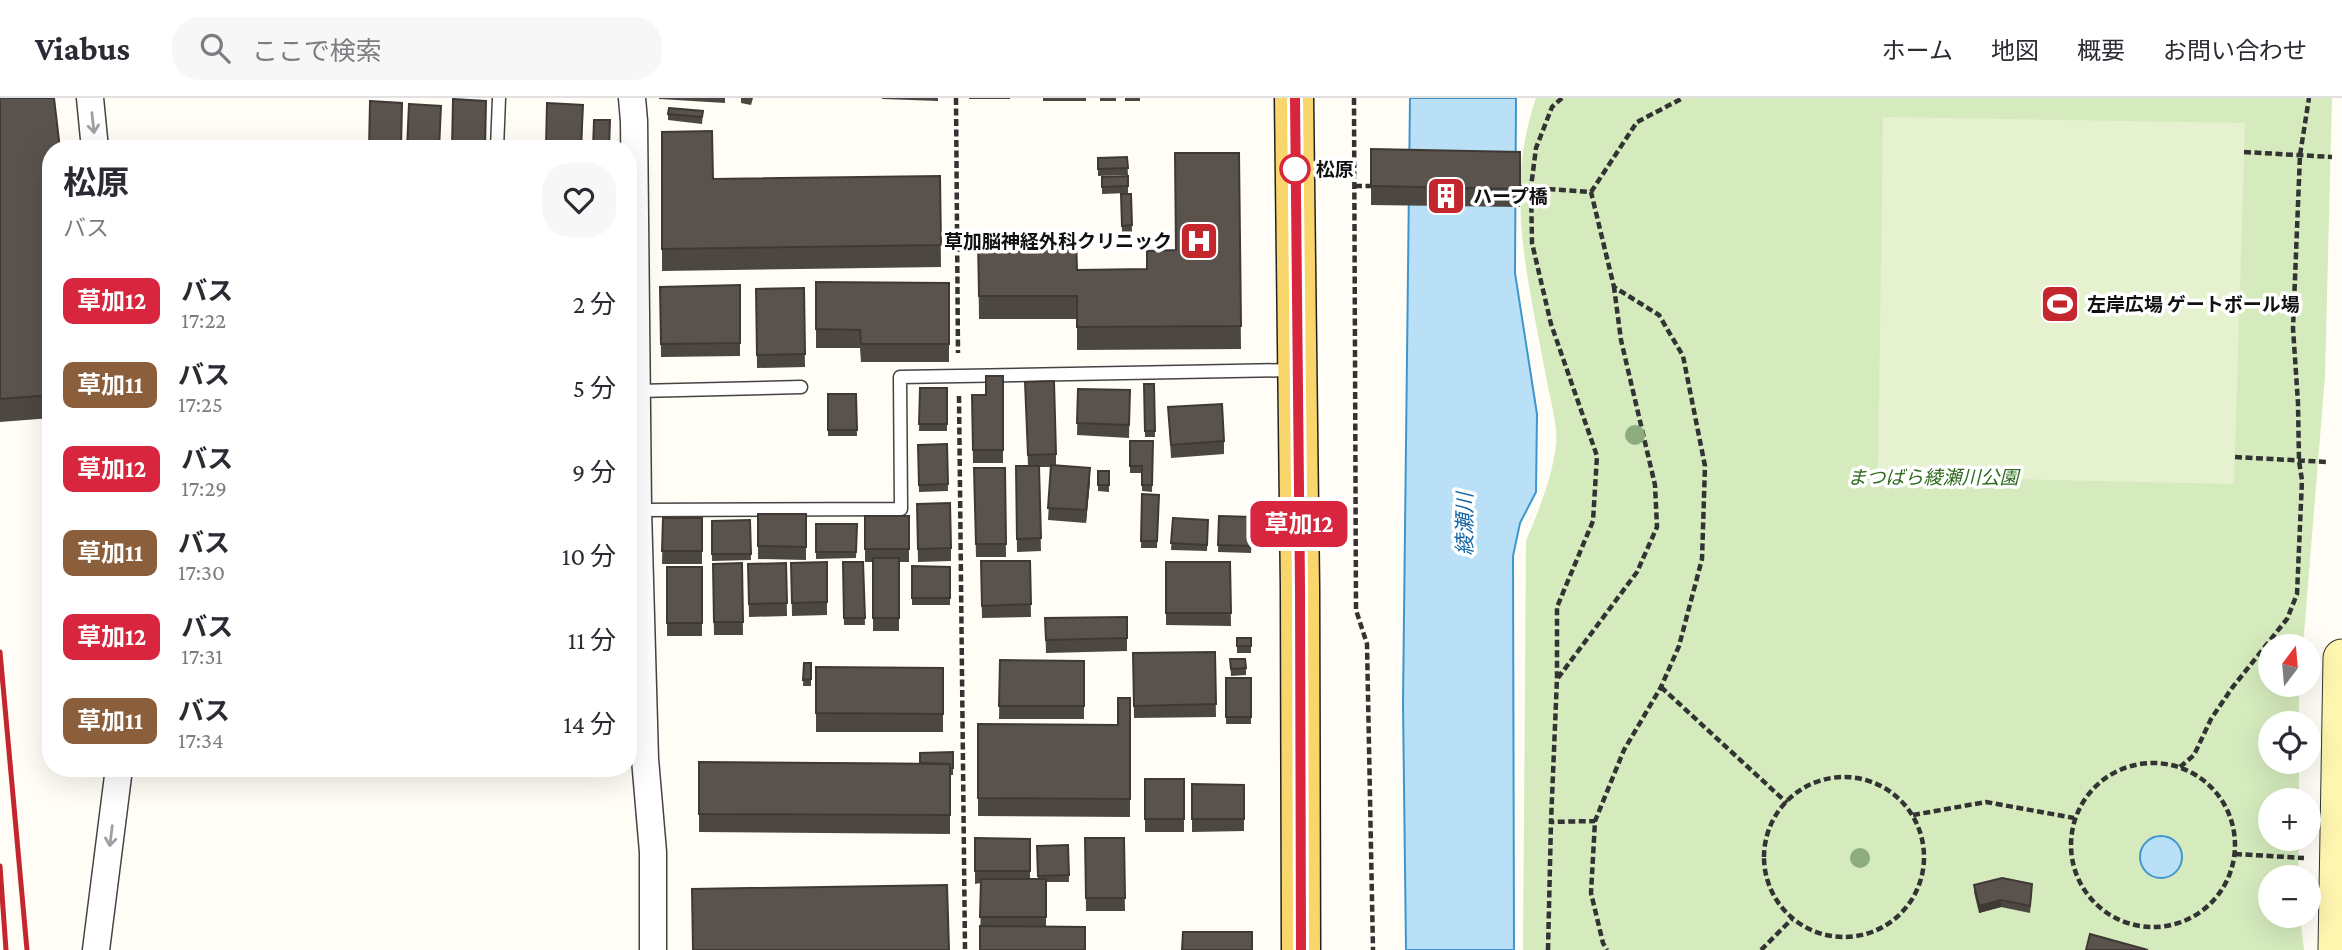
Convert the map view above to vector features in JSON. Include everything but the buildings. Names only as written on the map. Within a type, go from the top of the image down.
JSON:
[{"type":"main road","points":[[1294,98],[1301,950]]},
{"type":"street","points":[[90,98],[94,140]]},
{"type":"street","points":[[632,98],[634,140]]},
{"type":"street","points":[[637,324],[638,510],[645,759],[653,852],[653,950]]},
{"type":"street","points":[[2337,950],[2342,658]]},
{"type":"street","points":[[96,950],[118,777]]},
{"type":"lane","points":[[497,140],[499,98]]},
{"type":"lane","points":[[638,510],[901,509],[900,377],[1297,370]]},
{"type":"lane","points":[[638,391],[801,387]]},
{"type":"path","points":[[956,98],[965,950]]},
{"type":"path","points":[[1354,98],[1356,610],[1367,644],[1373,950]]},
{"type":"path","points":[[1548,950],[1557,607],[1593,521],[1597,456],[1551,324],[1532,243],[1531,187],[1536,148],[1552,107],[1562,98]]},
{"type":"path","points":[[1557,678],[1637,572],[1657,527],[1655,485],[1621,340],[1614,287],[1591,192],[1637,122],[1683,98]]},
{"type":"path","points":[[2180,767],[2194,755],[2211,719],[2232,688],[2287,619],[2297,594],[2302,480],[2292,328],[2300,155],[2309,98]]},
{"type":"path","points":[[2244,152],[2332,157]]},
{"type":"path","points":[[1355,186],[1384,187]]},
{"type":"path","points":[[1516,187],[1591,192]]},
{"type":"path","points":[[1607,950],[1591,893],[1595,821],[1624,750],[1661,687],[1679,646],[1702,559],[1705,466],[1683,356],[1659,315],[1614,287]]},
{"type":"path","points":[[2235,457],[2327,462]]},
{"type":"path","points":[[1661,687],[1787,803]]},
{"type":"path","points":[[2148,762],[2180,767],[2208,783],[2228,809],[2236,840],[2232,872],[2215,900],[2190,920],[2158,928],[2126,923],[2098,907],[2078,882],[2070,850],[2074,818],[2091,790],[2116,771],[2148,762]]},
{"type":"path","points":[[1831,778],[1863,779],[1891,792],[1913,815],[1924,845],[1923,876],[1910,905],[1887,926],[1858,937],[1826,936],[1792,919],[1776,900],[1765,871],[1765,839],[1778,811],[1787,803],[1801,789],[1831,778]]},
{"type":"path","points":[[1913,815],[1986,802],[2074,818]]},
{"type":"path","points":[[1551,822],[1595,821]]},
{"type":"path","points":[[2235,854],[2315,859]]},
{"type":"path","points":[[1761,950],[1792,919]]},
{"type":"green space","name":"まつばら綾瀬川公園","points":[[1536,98],[2332,98],[2325,376],[2304,634],[2258,634],[2258,697],[2299,697],[2299,711],[2258,711],[2258,774],[2299,774],[2299,788],[2258,788],[2258,851],[2299,851],[2298,865],[2258,865],[2258,928],[2301,928],[2304,950],[1523,950],[1526,541],[1548,482],[1557,438],[1522,234],[1520,201],[1527,132]]},
{"type":"green space","name":"左岸広場 ゲートボール場","points":[[1883,117],[2245,123],[2234,484],[1878,476]]},
{"type":"water","name":"綾瀬川","points":[[1410,98],[1516,98],[1515,273],[1537,414],[1536,492],[1520,523],[1513,556],[1514,950],[1406,950],[1403,703]]},
{"type":"water","points":[[2161,836],[2176,842],[2182,857],[2176,872],[2161,878],[2146,872],[2140,857],[2146,842]]},
{"type":"railway","points":[[0,652],[27,950]]},
{"type":"railway","points":[[0,866],[6,950]]},
{"type":"bus line","name":"草加12","points":[[1295,98],[1301,950]]},
{"type":"place","name":"松原","points":[[1295,169]]},
{"type":"place","name":"ハープ橋","points":[[1446,196]]},
{"type":"place","name":"草加脳神経外科クリニック","points":[[1199,241]]},
{"type":"place","name":"左岸広場 ゲートボール場","points":[[2060,304]]}]
